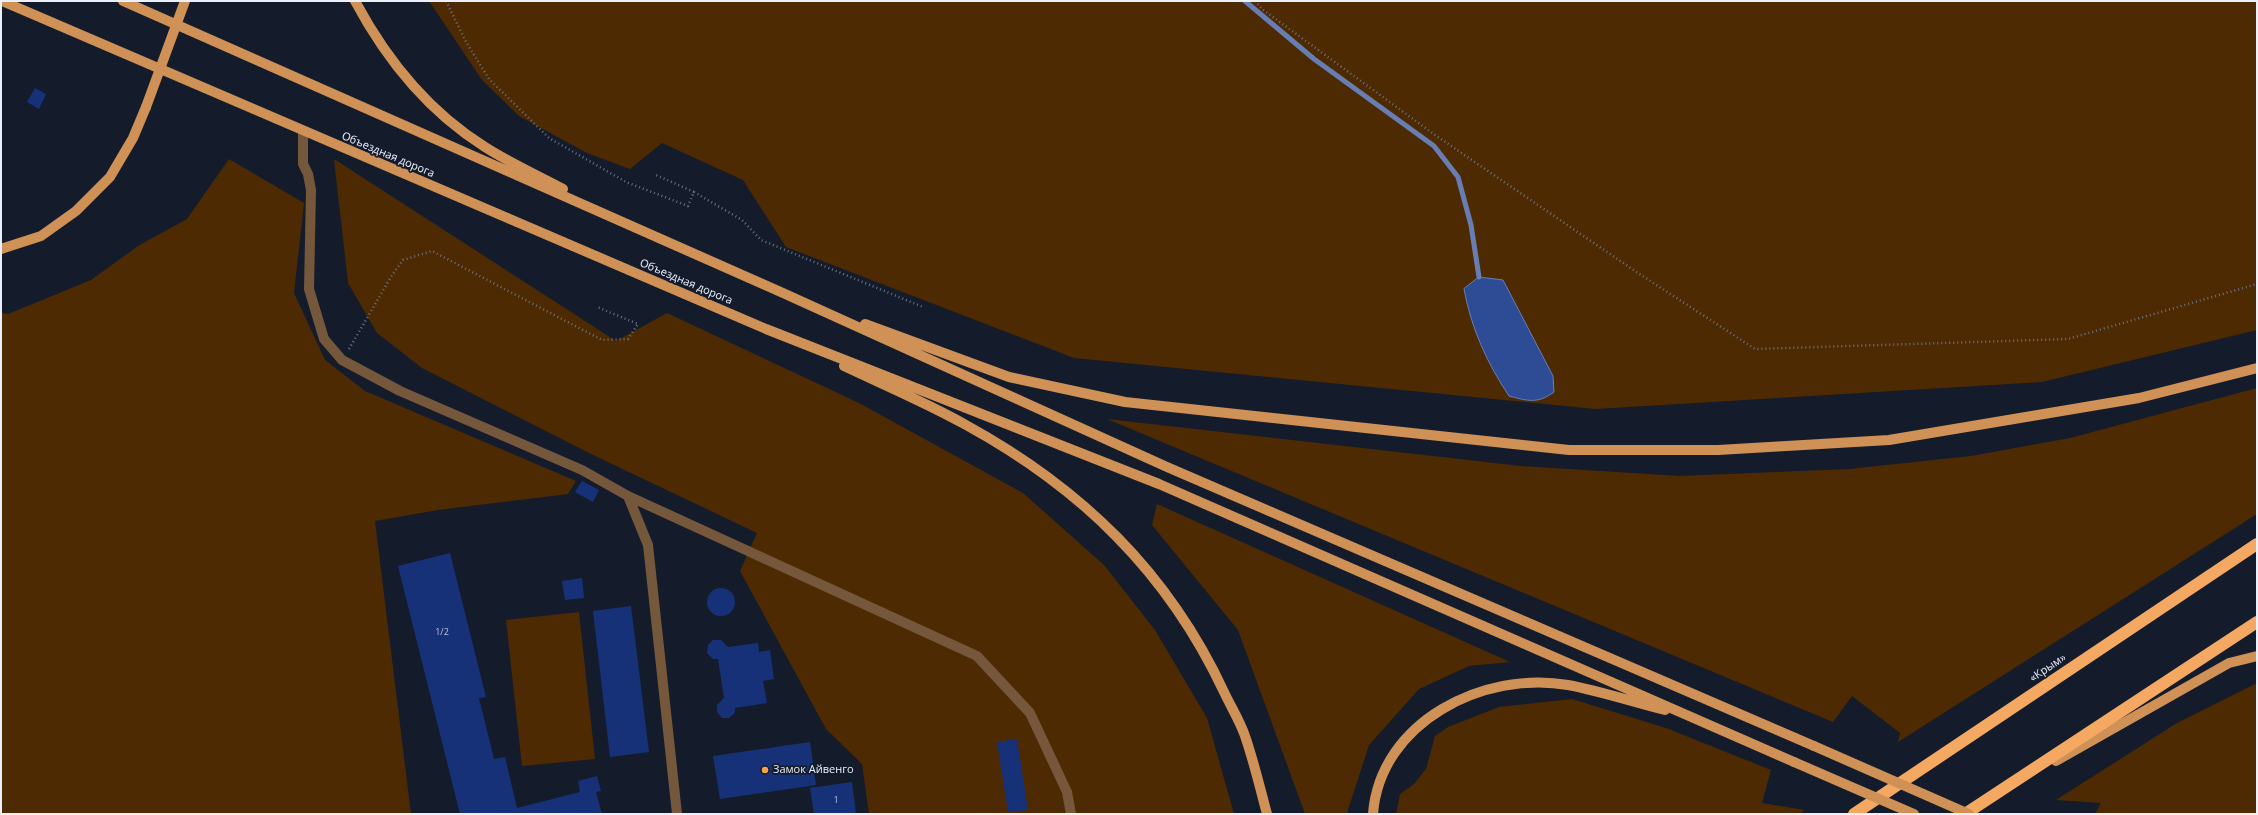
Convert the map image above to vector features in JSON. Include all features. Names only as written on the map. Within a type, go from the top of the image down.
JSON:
[{"type":"highway","name":"«Крым»","points":[[1855,813],[2257,544]]},
{"type":"highway","points":[[1965,814],[2257,622]]},
{"type":"main road","name":"Объездная дорога","points":[[2,1],[303,132],[766,329]]},
{"type":"main road","points":[[123,1],[783,293],[1167,467],[1969,814]]},
{"type":"main road","points":[[1,250],[41,236],[76,211],[110,177],[133,138],[185,1]]},
{"type":"main road","points":[[355,1],[372,32],[409,82],[443,116],[485,147],[629,225]]},
{"type":"main road","points":[[1,8],[54,24]]},
{"type":"main road","points":[[783,293],[1010,377],[1124,402],[1569,450],[1718,450],[1889,440],[2139,398],[2257,368]]},
{"type":"main road","points":[[766,329],[1159,484],[1914,814]]},
{"type":"main road","points":[[766,329],[966,424],[1038,469],[1104,522],[1147,568],[1182,614],[1214,670],[1245,735],[1267,814]]},
{"type":"main road","points":[[1982,802],[2229,663],[2257,656]]},
{"type":"main road","points":[[1373,814],[1374,800],[1388,763],[1411,733],[1444,707],[1478,692],[1517,683],[1567,685],[1695,718]]},
{"type":"lane","points":[[303,132],[304,164],[308,174],[311,190],[309,289],[324,339],[342,360],[400,391],[582,470],[628,496],[977,656],[1030,713],[1067,792],[1070,814]]},
{"type":"lane","points":[[628,496],[648,545],[677,814]]},
{"type":"path","points":[[446,1],[466,42],[490,79],[549,138],[626,182],[688,206],[694,192]]},
{"type":"path","points":[[1254,1],[1262,9],[1435,135],[1636,272],[1755,349],[2068,339],[2257,284]]},
{"type":"path","points":[[656,175],[694,192],[742,220],[761,240],[923,307]]},
{"type":"path","points":[[342,360],[392,275],[403,260],[432,251],[602,340],[628,339],[638,324],[597,307]]},
{"type":"shaded area","points":[[429,1],[2257,1],[2257,330],[2042,382],[1596,409],[1074,358],[786,247],[743,180],[662,143],[630,169],[587,153],[519,116],[482,80]]},
{"type":"shaded area","points":[[229,159],[304,203],[294,293],[325,360],[365,391],[576,481],[568,494],[438,510],[375,521],[411,814],[1,814],[1,313],[8,314],[91,280],[138,246],[187,219]]},
{"type":"shaded area","points":[[334,159],[616,341],[667,313],[859,403],[1023,493],[1104,565],[1155,630],[1207,718],[1234,814],[869,814],[862,764],[826,729],[740,571],[757,533],[591,454],[422,368],[377,333],[348,283]]},
{"type":"shaded area","points":[[2257,388],[2257,514],[1898,742],[1900,733],[1852,696],[1833,722],[1107,419],[1521,466],[1680,476],[1849,469],[1971,456],[2070,438]]},
{"type":"shaded area","points":[[1157,504],[1510,662],[1469,666],[1419,689],[1369,745],[1348,814],[1305,814],[1238,630],[1152,525]]},
{"type":"shaded area","points":[[579,612],[595,759],[522,766],[506,620]]},
{"type":"shaded area","points":[[2257,683],[2257,814],[2095,814],[2101,803],[2056,800],[2177,723]]},
{"type":"shaded area","points":[[1572,699],[1666,728],[1771,770],[1762,803],[1805,810],[1799,814],[1396,814],[1400,794],[1414,784],[1426,769],[1435,736],[1448,727],[1499,707]]},
{"type":"water","points":[[1479,277],[1503,280],[1553,376],[1554,392],[1548,396],[1538,400],[1516,398],[1509,396],[1501,384],[1481,345],[1471,318],[1464,289]]},
{"type":"building","points":[[35,88],[46,94],[39,109],[27,102]]},
{"type":"building","points":[[582,481],[599,490],[593,502],[575,492]]},
{"type":"building","points":[[450,553],[486,697],[479,698],[494,759],[505,757],[517,808],[580,792],[578,781],[597,776],[601,791],[596,792],[602,814],[460,814],[398,566]]},
{"type":"building","points":[[582,578],[584,598],[565,600],[562,581]]},
{"type":"building","points":[[721,588],[731,592],[735,602],[731,612],[721,616],[711,612],[707,602],[711,592]]},
{"type":"building","points":[[631,606],[649,752],[610,757],[593,611]]},
{"type":"building","points":[[713,640],[721,640],[728,647],[758,643],[759,652],[770,650],[774,679],[763,681],[767,703],[735,708],[735,713],[729,718],[722,718],[717,712],[717,705],[724,698],[718,659],[713,659],[707,653],[708,645]]},
{"type":"building","points":[[1017,739],[1028,810],[1008,812],[997,742]]},
{"type":"building","name":"Замок Айвенго","points":[[810,742],[816,785],[720,799],[713,756]]},
{"type":"building","points":[[852,782],[856,814],[814,814],[810,788]]},
{"type":"waterway","points":[[1245,1],[1314,59],[1434,146],[1458,177],[1471,225],[1479,277]]},
{"type":"place","name":"Замок Айвенго","points":[[765,770]]}]
